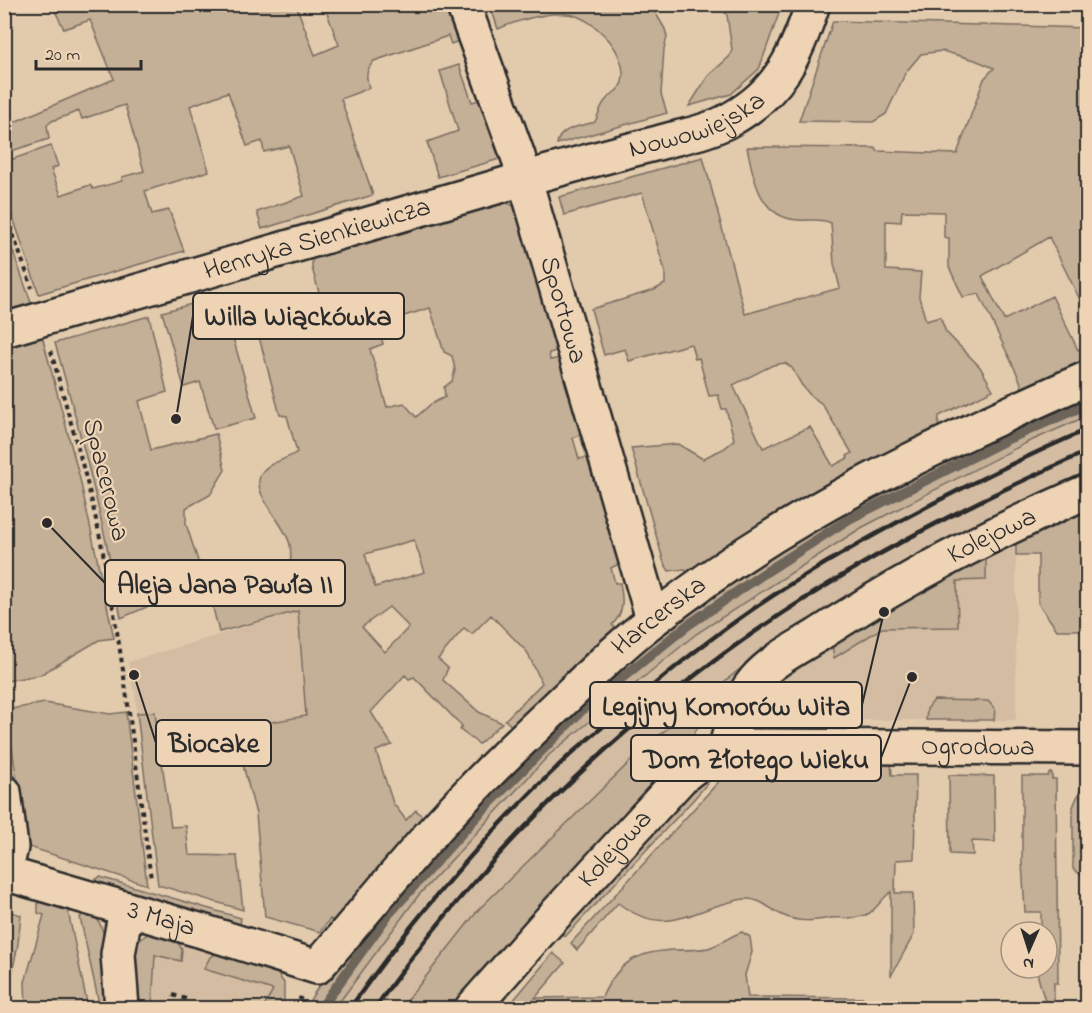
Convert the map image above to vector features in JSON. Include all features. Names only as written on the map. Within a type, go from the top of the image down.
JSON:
[{"type":"street","name":"Sportowa","points":[[463,4],[525,179],[653,619]]},
{"type":"street","name":"Nowowiejska","points":[[525,179],[694,133],[730,120],[765,94],[786,69],[797,48],[813,4]]},
{"type":"street","name":"Henryka Sienkiewicza","points":[[4,330],[525,179]]},
{"type":"street","name":"Harcerska","points":[[317,967],[440,823],[595,670],[653,619],[709,577],[770,536],[852,489],[1007,413],[1088,378]]},
{"type":"street","name":"Kolejowa","points":[[472,1008],[681,778],[692,768],[725,751],[740,704],[750,686],[763,672],[826,629],[897,586],[1010,526],[1088,491]]},
{"type":"street","name":"Ogrodowa","points":[[725,751],[744,746],[1088,748]]},
{"type":"street","points":[[4,792],[11,847],[5,873]]},
{"type":"street","name":"3 Maja","points":[[5,873],[317,967]]},
{"type":"street","points":[[122,1008],[118,954],[126,909]]},
{"type":"path","points":[[4,209],[33,293]]},
{"type":"path","name":"Spacerowa","points":[[49,342],[105,561],[128,701],[152,886]]},
{"type":"path","points":[[173,995],[186,999],[183,1008]]},
{"type":"shaded area","points":[[70,5],[296,5],[315,55],[339,45],[324,5],[452,5],[464,39],[451,44],[448,36],[374,61],[367,74],[369,88],[341,99],[373,195],[262,229],[257,212],[304,196],[289,146],[264,152],[262,141],[247,146],[228,92],[190,106],[209,171],[145,191],[152,214],[169,210],[184,251],[39,294],[5,194],[4,162],[51,146],[58,166],[51,169],[61,195],[90,185],[93,189],[122,181],[122,177],[144,171],[125,105],[82,119],[79,111],[52,121],[47,125],[49,139],[5,153],[5,126],[114,79],[90,20],[64,29],[55,11]]},
{"type":"shaded area","points":[[490,5],[651,5],[667,37],[661,94],[667,113],[557,144],[566,131],[595,122],[603,103],[621,85],[623,72],[617,52],[595,26],[570,15],[538,16],[498,29]]},
{"type":"shaded area","points":[[720,5],[782,5],[759,69],[731,94],[689,106],[708,76],[729,57],[732,50],[727,15]]},
{"type":"shaded area","points":[[833,21],[1087,28],[1087,314],[1049,237],[982,276],[1004,320],[1052,296],[1078,350],[1087,346],[1087,364],[1024,393],[979,294],[963,297],[949,267],[949,238],[944,237],[944,212],[902,211],[901,222],[886,221],[886,270],[921,272],[919,297],[926,321],[940,317],[946,332],[980,367],[993,390],[939,416],[938,432],[689,577],[685,569],[669,571],[664,563],[631,448],[678,444],[703,459],[724,448],[734,439],[726,409],[722,409],[718,395],[709,396],[699,358],[695,359],[691,344],[629,361],[625,349],[604,355],[591,309],[654,290],[665,284],[665,271],[642,193],[564,215],[559,197],[703,157],[745,314],[840,288],[834,264],[831,223],[786,218],[775,212],[767,204],[756,184],[747,147],[876,148],[877,151],[957,154],[984,79],[994,68],[942,51],[921,54],[906,72],[886,114],[873,122],[799,121]],"holes":[[[785,363],[792,368],[810,395],[822,404],[852,453],[847,456],[848,458],[833,466],[810,427],[763,448],[733,385],[773,365]]]},
{"type":"shaded area","points":[[459,65],[472,102],[486,98],[503,158],[438,177],[427,142],[458,131],[440,71]]},
{"type":"shaded area","points":[[501,201],[519,210],[564,349],[549,353],[550,360],[566,357],[582,434],[573,438],[579,459],[589,457],[623,558],[619,564],[611,568],[615,583],[620,583],[622,600],[619,615],[612,625],[620,631],[516,730],[505,720],[542,683],[527,652],[491,615],[472,634],[464,628],[438,659],[448,668],[443,680],[479,712],[502,723],[479,744],[460,730],[462,726],[414,677],[409,679],[405,675],[371,712],[392,745],[376,751],[393,803],[406,820],[416,810],[427,821],[340,925],[330,919],[320,932],[265,917],[256,814],[243,765],[228,758],[225,730],[306,716],[298,611],[219,632],[212,604],[289,578],[290,545],[287,536],[264,500],[259,482],[264,470],[297,452],[287,416],[280,415],[259,337],[314,322],[320,296],[312,268],[312,259],[498,205]],"holes":[[[430,308],[444,352],[452,356],[455,370],[452,381],[444,387],[445,397],[431,404],[416,417],[404,403],[387,407],[370,349],[383,344],[378,324]],[[414,540],[425,572],[375,587],[365,554]],[[389,607],[409,627],[385,652],[362,627]]]},
{"type":"shaded area","points":[[4,226],[33,308],[4,316]]},
{"type":"shaded area","points":[[221,296],[256,418],[214,429],[200,382],[184,387],[162,312]]},
{"type":"shaded area","points":[[149,316],[167,392],[139,401],[151,450],[216,434],[225,470],[210,495],[186,508],[186,524],[203,576],[201,584],[191,594],[173,601],[163,600],[121,618],[92,480],[55,343]]},
{"type":"shaded area","points":[[41,332],[80,479],[114,638],[99,640],[40,675],[6,681],[4,680],[4,343]]},
{"type":"shaded area","points":[[1087,390],[1087,416],[1026,443],[861,528],[696,634],[549,755],[418,896],[335,1008],[305,1008],[345,951],[426,855],[656,630],[847,504]]},
{"type":"shaded area","points":[[1087,416],[1087,474],[939,547],[809,622],[751,660],[643,749],[479,909],[401,1008],[335,1008],[418,896],[549,755],[696,634],[861,528],[1026,443]]},
{"type":"shaded area","points":[[1087,500],[1087,630],[1057,630],[1038,603],[1038,555],[1016,555],[1016,543],[1012,540],[986,555],[986,580],[957,581],[958,627],[882,628],[834,658],[832,644],[771,685],[780,673],[804,655],[920,583],[1008,534]]},
{"type":"shaded area","points":[[1012,540],[1016,543],[1016,720],[776,720],[771,685],[851,630]]},
{"type":"shaded area","points":[[298,611],[306,716],[159,738],[155,712],[137,713],[135,690],[128,662]]},
{"type":"shaded area","points":[[751,660],[704,716],[678,762],[588,853],[453,1008],[401,1008],[479,909],[643,749]]},
{"type":"shaded area","points":[[934,700],[988,701],[995,709],[994,720],[926,720],[927,709]]},
{"type":"shaded area","points":[[45,703],[110,714],[126,712],[147,885],[26,846],[7,712],[11,709]]},
{"type":"shaded area","points":[[155,712],[171,827],[186,826],[189,855],[237,856],[243,910],[158,885],[137,713]]},
{"type":"shaded area","points":[[754,761],[891,762],[892,775],[916,775],[914,859],[896,860],[895,893],[913,893],[914,934],[891,976],[891,892],[871,912],[863,916],[812,920],[788,918],[751,899],[733,901],[687,916],[665,920],[643,917],[618,903],[577,950],[571,943],[734,765]]},
{"type":"shaded area","points":[[719,770],[565,937],[559,931],[690,791]]},
{"type":"shaded area","points":[[1052,773],[1052,779],[1056,779],[1057,920],[1041,920],[1041,912],[1025,912],[1022,862],[1022,776],[1048,776]]},
{"type":"shaded area","points":[[1083,774],[1088,774],[1087,879],[1073,869],[1073,807],[1081,788]]},
{"type":"shaded area","points":[[949,775],[994,776],[995,842],[972,841],[973,855],[950,854]]},
{"type":"shaded area","points":[[100,877],[241,918],[240,924],[237,927],[95,885],[96,879]]},
{"type":"shaded area","points":[[45,900],[67,906],[88,1008],[26,1008],[25,982],[44,915],[38,913],[38,903]]},
{"type":"shaded area","points":[[8,911],[21,915],[18,944],[5,1008],[4,924]]},
{"type":"shaded area","points":[[87,912],[95,916],[105,939],[113,1008],[100,1008],[80,917]]},
{"type":"shaded area","points":[[152,931],[176,939],[182,950],[181,961],[155,955],[152,1008],[131,1008],[135,943]]},
{"type":"shaded area","points":[[742,932],[750,937],[752,952],[745,975],[748,997],[863,998],[863,1008],[507,1008],[553,953],[565,963],[535,998],[602,997],[622,967],[640,956],[663,951],[708,948]]},
{"type":"shaded area","points":[[176,939],[225,951],[210,957],[204,969],[273,991],[263,1008],[152,1008],[155,955],[181,961],[182,950]]},
{"type":"shaded area","points":[[219,952],[275,970],[284,983],[284,1008],[263,1008],[273,990],[204,969],[210,957]]},
{"type":"shaded area","points":[[1039,980],[1058,980],[1058,983],[1054,983],[1054,1008],[1046,1008]]},
{"type":"waterway","points":[[321,1008],[387,916],[479,814],[583,709],[688,625],[849,519],[1006,440],[1088,404]]},
{"type":"railway","points":[[350,1008],[427,907],[511,812],[579,747],[689,656],[770,597],[863,541],[974,482],[1088,429]]},
{"type":"railway","points":[[375,1008],[419,948],[519,833],[574,779],[690,679],[751,634],[880,554],[983,500],[1088,451]]},
{"type":"place","name":"Willa Wiąckówka","points":[[176,419]]},
{"type":"place","name":"Aleja Jana Pawła II","points":[[47,523]]},
{"type":"place","name":"Legijny Komorów Wita","points":[[884,612]]},
{"type":"place","name":"Biocake","points":[[134,675]]},
{"type":"place","name":"Dom Złotego Wieku","points":[[912,677]]}]
